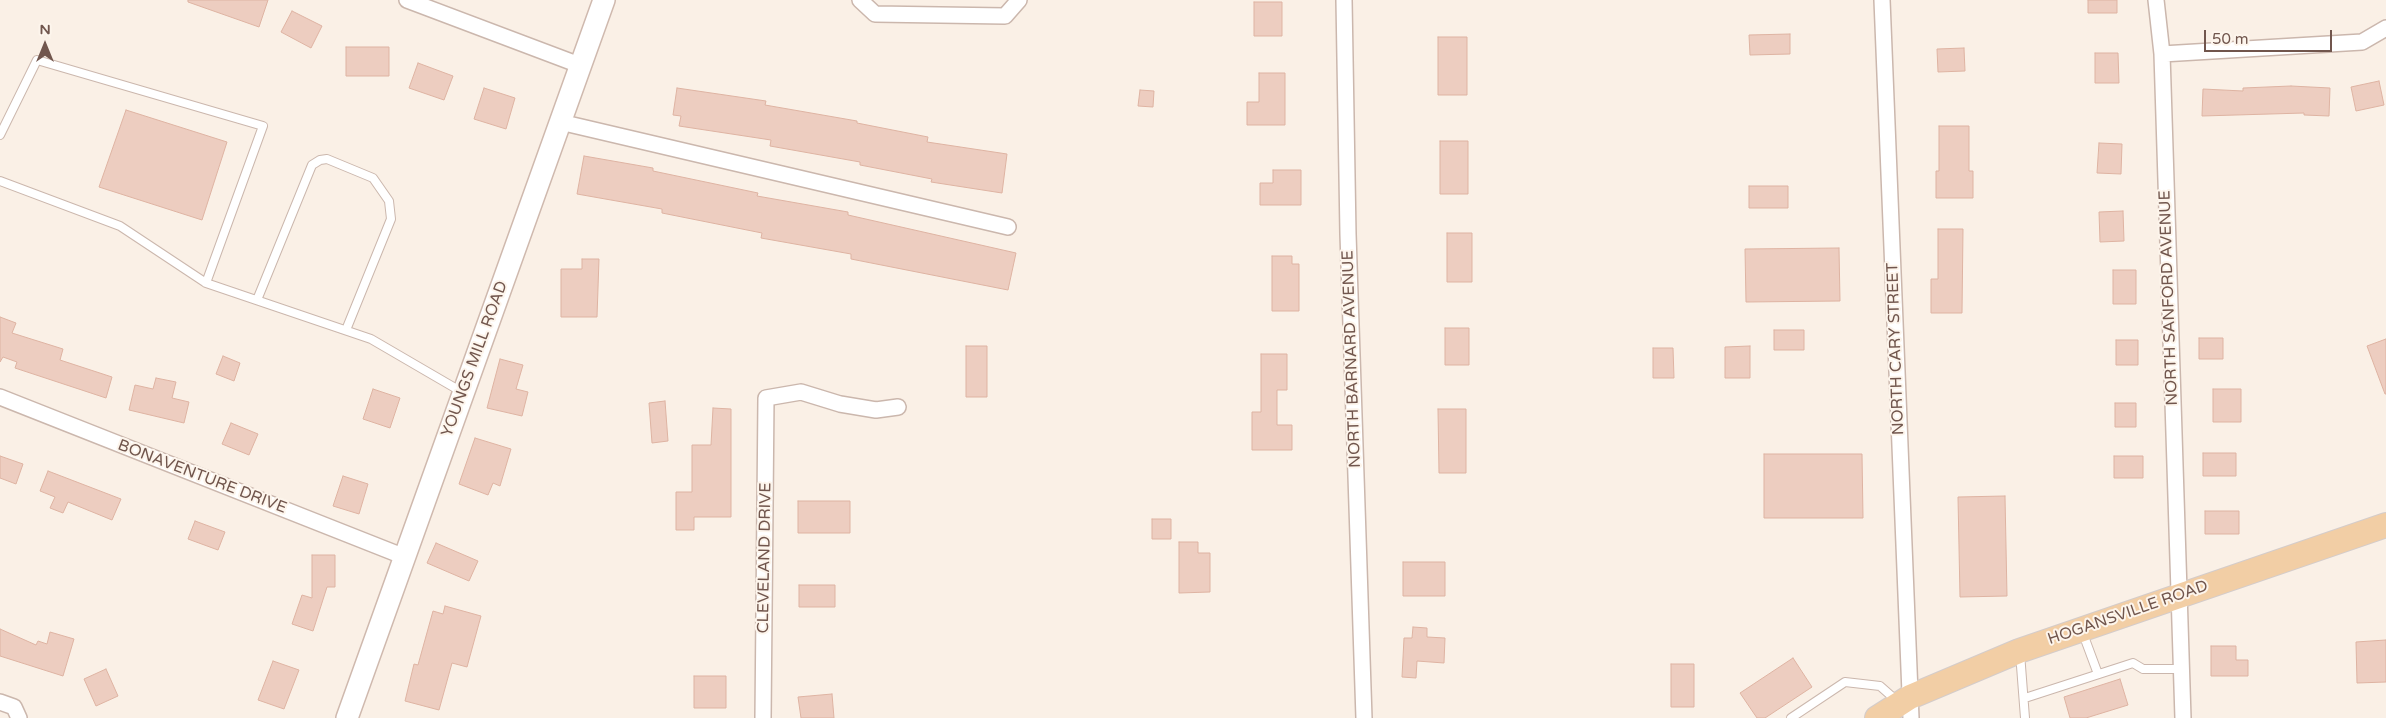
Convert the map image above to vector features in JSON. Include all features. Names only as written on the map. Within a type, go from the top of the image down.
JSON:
[{"type":"main road","name":"HOGANSVILLE ROAD","points":[[1877,718],[1907,706],[2019,651],[2386,525]]},
{"type":"street","points":[[407,0],[582,66]]},
{"type":"street","name":"YOUNGS MILL ROAD","points":[[347,718],[462,392],[582,66],[604,0]]},
{"type":"street","points":[[860,0],[875,14],[1005,16],[1019,0]]},
{"type":"street","name":"NORTH BARNARD AVENUE","points":[[1344,0],[1348,234],[1364,718]]},
{"type":"street","name":"NORTH CARY STREET","points":[[1882,0],[1907,706]]},
{"type":"street","name":"NORTH SANFORD AVENUE","points":[[2156,0],[2162,54],[2183,718]]},
{"type":"street","points":[[2162,54],[2362,42],[2386,28]]},
{"type":"street","points":[[560,122],[1008,227]]},
{"type":"street","name":"CLEVELAND DRIVE","points":[[763,718],[766,398],[801,392],[840,404],[876,410],[898,407]]},
{"type":"street","name":"BONAVENTURE DRIVE","points":[[0,398],[404,557]]},
{"type":"street","points":[[0,702],[14,707],[20,718]]},
{"type":"lane","points":[[0,135],[37,60],[262,126],[206,283]]},
{"type":"lane","points":[[257,300],[312,165],[320,160],[327,159],[374,178],[389,201],[390,219],[346,330]]},
{"type":"lane","points":[[0,181],[120,226],[206,283],[371,339],[462,392]]},
{"type":"lane","points":[[2081,630],[2098,674]]},
{"type":"lane","points":[[2019,651],[2025,718]]},
{"type":"lane","points":[[2024,698],[2133,664],[2143,669],[2182,669]]},
{"type":"lane","points":[[1791,718],[1844,682],[1880,686],[1907,706]]},
{"type":"building","points":[[188,0],[268,0],[259,27],[188,2]]},
{"type":"building","points":[[2088,0],[2117,0],[2117,13],[2088,13]]},
{"type":"building","points":[[1254,2],[1282,2],[1282,36],[1254,36]]},
{"type":"building","points":[[292,11],[322,26],[311,48],[281,32]]},
{"type":"building","points":[[1790,34],[1790,54],[1750,55],[1749,35]]},
{"type":"building","points":[[1438,37],[1467,37],[1467,95],[1438,95]]},
{"type":"building","points":[[346,47],[389,47],[389,76],[346,76]]},
{"type":"building","points":[[1964,48],[1965,71],[1938,72],[1937,49]]},
{"type":"building","points":[[2095,53],[2118,53],[2119,83],[2095,83]]},
{"type":"building","points":[[418,63],[453,76],[444,100],[409,88]]},
{"type":"building","points":[[1259,73],[1285,73],[1285,125],[1247,125],[1247,102],[1259,102]]},
{"type":"building","points":[[2379,81],[2384,105],[2356,111],[2351,87]]},
{"type":"building","points":[[2291,86],[2330,88],[2329,116],[2304,115],[2304,113],[2202,116],[2203,89],[2243,91],[2243,88]]},
{"type":"building","points":[[484,88],[515,98],[506,129],[474,119]]},
{"type":"building","points":[[677,88],[766,101],[765,105],[857,121],[857,123],[928,137],[927,142],[1007,154],[1002,193],[931,182],[932,179],[860,165],[860,162],[770,146],[771,140],[679,126],[681,116],[673,115]]},
{"type":"building","points":[[1140,90],[1154,91],[1153,107],[1138,106]]},
{"type":"building","points":[[126,110],[227,142],[202,220],[99,187]]},
{"type":"building","points":[[1939,126],[1969,126],[1969,171],[1973,171],[1973,198],[1936,198],[1936,171],[1939,171]]},
{"type":"building","points":[[1440,141],[1468,141],[1468,194],[1440,194]]},
{"type":"building","points":[[2099,143],[2122,144],[2121,174],[2097,173]]},
{"type":"building","points":[[584,156],[653,168],[653,171],[758,193],[757,196],[848,212],[848,215],[1016,253],[1008,290],[851,259],[851,254],[761,238],[762,233],[662,213],[662,209],[577,194]]},
{"type":"building","points":[[1273,170],[1301,170],[1301,205],[1260,205],[1260,183],[1273,183]]},
{"type":"building","points":[[1749,186],[1788,186],[1788,208],[1749,208]]},
{"type":"building","points":[[2123,211],[2124,241],[2100,242],[2099,212]]},
{"type":"building","points":[[1938,229],[1963,229],[1962,313],[1931,313],[1931,279],[1938,279]]},
{"type":"building","points":[[1447,233],[1472,233],[1472,282],[1447,282]]},
{"type":"building","points":[[1839,248],[1840,301],[1746,302],[1745,249]]},
{"type":"building","points":[[1272,256],[1292,256],[1292,264],[1299,264],[1299,311],[1272,311]]},
{"type":"building","points":[[582,259],[599,259],[597,317],[561,317],[561,269],[582,269]]},
{"type":"building","points":[[2113,270],[2136,270],[2136,304],[2113,304]]},
{"type":"building","points":[[0,317],[16,323],[12,333],[63,349],[60,360],[112,377],[106,398],[15,368],[17,362],[3,357],[0,362]]},
{"type":"building","points":[[1445,328],[1469,328],[1469,365],[1445,365]]},
{"type":"building","points":[[1774,330],[1804,330],[1804,350],[1774,350]]},
{"type":"building","points":[[2199,338],[2223,338],[2223,359],[2199,359]]},
{"type":"building","points":[[2386,339],[2386,394],[2385,394],[2367,346]]},
{"type":"building","points":[[2116,340],[2138,340],[2138,365],[2116,365]]},
{"type":"building","points":[[966,346],[987,346],[987,397],[966,397]]},
{"type":"building","points":[[1750,346],[1750,378],[1725,378],[1725,347]]},
{"type":"building","points":[[1653,348],[1673,348],[1674,378],[1653,378]]},
{"type":"building","points":[[1261,354],[1287,354],[1287,390],[1277,390],[1277,425],[1292,425],[1292,450],[1252,450],[1252,412],[1261,412]]},
{"type":"building","points":[[223,356],[240,363],[234,381],[216,374]]},
{"type":"building","points":[[500,359],[523,365],[516,389],[528,392],[522,416],[487,408]]},
{"type":"building","points":[[156,378],[176,382],[172,398],[189,402],[184,423],[129,410],[135,385],[153,389]]},
{"type":"building","points":[[373,389],[400,398],[390,428],[363,419]]},
{"type":"building","points":[[2213,389],[2241,389],[2241,422],[2213,422]]},
{"type":"building","points":[[665,401],[668,441],[652,443],[649,403]]},
{"type":"building","points":[[2115,403],[2136,403],[2136,427],[2115,427]]},
{"type":"building","points":[[713,408],[731,409],[731,517],[694,517],[694,530],[676,530],[676,492],[692,492],[692,445],[711,445]]},
{"type":"building","points":[[1438,409],[1466,409],[1466,473],[1439,473]]},
{"type":"building","points":[[231,423],[258,434],[249,455],[222,444]]},
{"type":"building","points":[[475,438],[511,449],[500,486],[493,483],[488,495],[459,484]]},
{"type":"building","points":[[2203,453],[2236,453],[2236,476],[2203,476]]},
{"type":"building","points":[[1764,454],[1862,454],[1863,518],[1764,518]]},
{"type":"building","points":[[0,456],[23,464],[16,484],[0,478]]},
{"type":"building","points":[[2114,456],[2143,456],[2143,478],[2114,478]]},
{"type":"building","points":[[48,471],[121,499],[112,520],[68,502],[63,513],[50,508],[55,497],[40,491]]},
{"type":"building","points":[[343,476],[368,484],[359,514],[333,506]]},
{"type":"building","points":[[2005,496],[2007,596],[1960,597],[1958,497]]},
{"type":"building","points":[[798,501],[850,501],[850,533],[798,533]]},
{"type":"building","points":[[2205,511],[2239,511],[2239,534],[2205,534]]},
{"type":"building","points":[[1152,519],[1171,519],[1171,539],[1152,539]]},
{"type":"building","points":[[195,521],[225,532],[218,550],[188,539]]},
{"type":"building","points":[[1179,542],[1198,542],[1198,553],[1210,553],[1210,592],[1179,593]]},
{"type":"building","points":[[436,543],[478,561],[469,581],[427,563]]},
{"type":"building","points":[[312,555],[335,555],[335,587],[327,587],[313,631],[292,624],[302,595],[312,598]]},
{"type":"building","points":[[1403,562],[1445,562],[1445,596],[1403,596]]},
{"type":"building","points":[[799,585],[835,585],[835,607],[799,607]]},
{"type":"building","points":[[445,606],[481,616],[467,667],[452,663],[439,710],[405,701],[414,664],[418,665],[433,611],[443,614]]},
{"type":"building","points":[[1413,627],[1427,628],[1427,637],[1445,638],[1444,663],[1417,661],[1416,678],[1402,677],[1404,638],[1412,638]]},
{"type":"building","points":[[0,629],[36,645],[38,641],[47,644],[50,632],[74,639],[63,676],[0,656]]},
{"type":"building","points":[[2386,640],[2386,682],[2357,683],[2356,642]]},
{"type":"building","points":[[2211,646],[2236,646],[2236,660],[2248,660],[2248,676],[2211,676]]},
{"type":"building","points":[[1793,658],[1812,687],[1765,718],[1757,718],[1740,693]]},
{"type":"building","points":[[273,661],[299,670],[284,709],[258,700]]},
{"type":"building","points":[[1671,664],[1694,664],[1694,707],[1671,707]]},
{"type":"building","points":[[106,669],[118,696],[96,706],[84,679]]},
{"type":"building","points":[[694,676],[726,676],[726,708],[694,708]]},
{"type":"building","points":[[2120,679],[2128,705],[2086,718],[2070,718],[2064,697]]},
{"type":"building","points":[[832,694],[834,718],[801,718],[798,697]]}]
